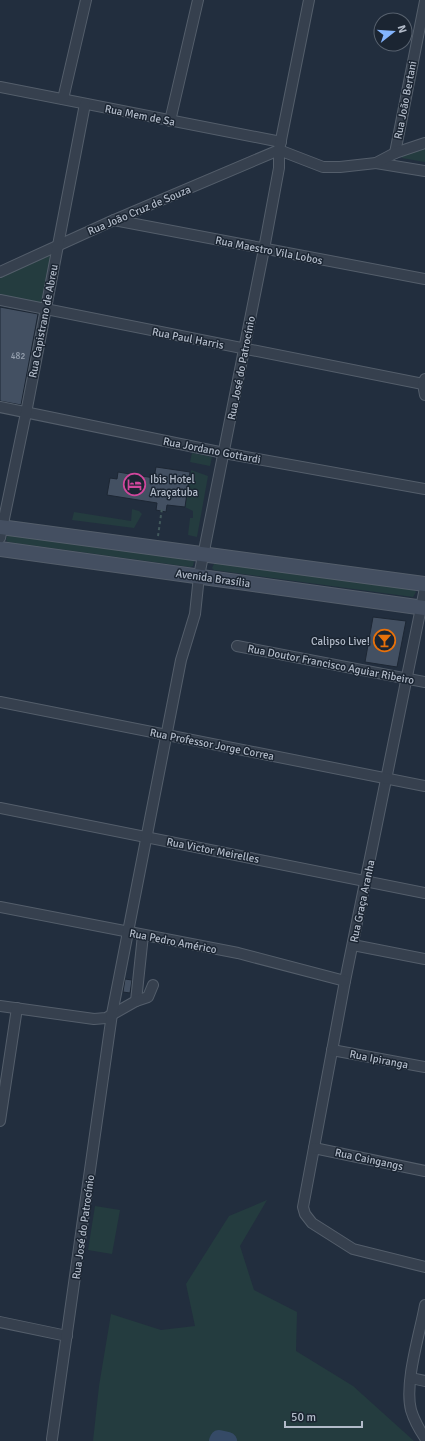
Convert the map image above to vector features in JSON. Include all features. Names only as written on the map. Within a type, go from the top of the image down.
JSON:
[{"type":"main road","name":"Avenida Brasília","points":[[1,531],[157,548],[425,584]]},
{"type":"main road","name":"Avenida Brasília","points":[[0,549],[423,608]]},
{"type":"street","points":[[63,100],[86,0]]},
{"type":"street","points":[[170,121],[198,0]]},
{"type":"street","name":"Rua José do Patrocínio","points":[[147,837],[182,654],[195,614],[199,576],[245,349],[279,168],[280,146],[309,0]]},
{"type":"street","name":"Rua João Bertani","points":[[394,153],[425,1]]},
{"type":"street","name":"Rua Mem de Sa","points":[[0,87],[170,121],[280,146],[323,167],[376,163]]},
{"type":"street","name":"Rua Capistrano de Abreu","points":[[1,531],[26,412],[85,104]]},
{"type":"street","points":[[376,163],[394,153],[425,143]]},
{"type":"street","name":"Rua João Cruz de Souza","points":[[0,272],[57,245],[280,146]]},
{"type":"street","points":[[376,163],[425,171]]},
{"type":"street","name":"Rua Maestro Vila Lobos","points":[[114,220],[425,279]]},
{"type":"street","name":"Rua Paul Harris","points":[[0,300],[245,349],[424,382],[425,395]]},
{"type":"street","name":"Rua Jordano Gottardi","points":[[0,407],[224,453],[425,489]]},
{"type":"street","name":"Rua Graça Aranha","points":[[425,588],[423,608],[407,678],[345,981],[303,1203],[305,1214],[312,1223],[353,1249],[425,1267]]},
{"type":"street","name":"Rua Doutor Francisco Aguiar Ribeiro","points":[[237,646],[425,682]]},
{"type":"street","name":"Rua Professor Jorge Correa","points":[[0,702],[425,786]]},
{"type":"street","name":"Rua Victor Meirelles","points":[[0,808],[425,893]]},
{"type":"street","points":[[128,932],[147,837]]},
{"type":"street","name":"Rua Pedro Américo","points":[[0,907],[238,953],[345,981]]},
{"type":"street","name":"Rua José do Patrocínio","points":[[52,1439],[112,1014],[128,932]]},
{"type":"street","points":[[136,1001],[143,935]]},
{"type":"street","points":[[353,945],[425,959]]},
{"type":"street","points":[[122,969],[140,972]]},
{"type":"street","points":[[0,1006],[94,1019],[106,1018],[136,1001],[148,997],[153,985]]},
{"type":"street","points":[[0,1121],[17,1008]]},
{"type":"street","name":"Rua Ipiranga","points":[[332,1050],[425,1068]]},
{"type":"street","name":"Rua Caingangs","points":[[314,1148],[425,1171]]},
{"type":"street","points":[[425,1305],[409,1388],[411,1409],[418,1428],[425,1438]]},
{"type":"street","points":[[0,1322],[67,1336]]},
{"type":"street","points":[[411,1378],[425,1381]]},
{"type":"path","points":[[157,548],[162,508]]},
{"type":"green space","points":[[425,147],[425,162],[402,158],[402,153]]},
{"type":"green space","points":[[52,252],[43,308],[0,300],[0,275]]},
{"type":"green space","points":[[192,453],[212,457],[210,466],[190,462]]},
{"type":"green space","points":[[191,470],[208,476],[197,537],[188,535],[190,518],[193,518],[193,511],[185,507]]},
{"type":"green space","points":[[132,509],[139,511],[142,514],[134,528],[72,520],[74,512],[131,521]]},
{"type":"green space","points":[[10,534],[191,559],[194,561],[193,566],[190,567],[8,542],[6,540],[7,536]]},
{"type":"green space","points":[[215,562],[414,589],[416,592],[413,597],[214,570],[212,568]]},
{"type":"green space","points":[[267,1200],[240,1246],[254,1290],[297,1312],[296,1351],[353,1386],[414,1441],[93,1441],[99,1386],[111,1314],[161,1330],[195,1326],[186,1284],[229,1216]]},
{"type":"green space","points":[[95,1206],[120,1210],[112,1254],[88,1250]]},
{"type":"building","points":[[0,307],[38,314],[21,405],[0,401]]},
{"type":"building","points":[[156,467],[190,472],[185,507],[167,505],[166,512],[156,510],[157,503],[107,495],[110,478],[117,479],[118,472],[154,478]]},
{"type":"building","name":"Calipso Live!","points":[[373,617],[406,621],[397,667],[365,662]]},
{"type":"building","points":[[125,979],[132,980],[130,993],[123,992]]},
{"type":"waterway","points":[[218,1441],[219,1439],[228,1441]]},
{"type":"place","name":"Ibis Hotel Araçatuba","points":[[135,485]]},
{"type":"place","name":"Calipso Live!","points":[[385,641]]}]
